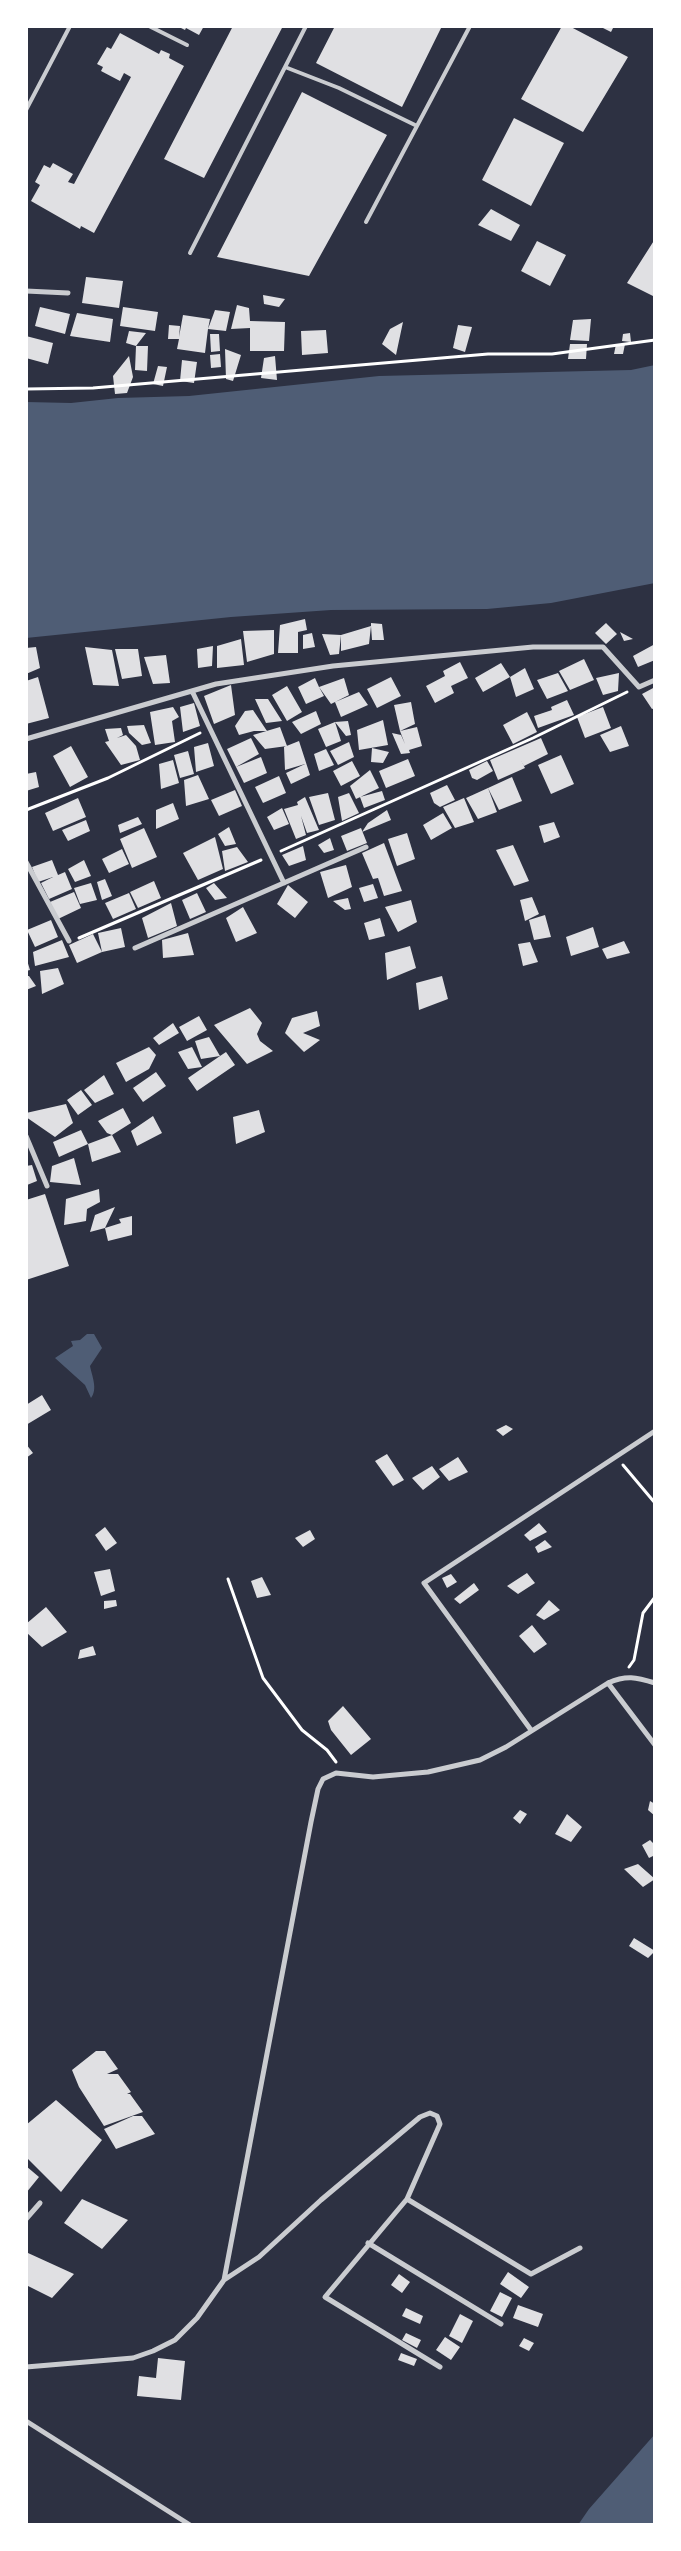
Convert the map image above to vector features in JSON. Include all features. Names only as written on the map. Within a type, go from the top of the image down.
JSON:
[{"type":"street","points":[[26,291],[68,293]]},
{"type":"street","points":[[26,738],[216,684],[333,666],[533,647],[591,645],[603,647],[639,686],[655,680]]},
{"type":"street","points":[[192,690],[284,883]]},
{"type":"street","points":[[135,948],[366,847]]},
{"type":"street","points":[[26,862],[69,941]]},
{"type":"street","points":[[26,1136],[47,1186]]},
{"type":"street","points":[[531,1730],[424,1583],[655,1431]]},
{"type":"street","points":[[224,2280],[318,1789],[323,1779],[336,1773],[374,1777],[437,1770],[480,1760],[506,1747],[608,1683],[620,1678],[634,1676],[655,1684]]},
{"type":"street","points":[[608,1683],[655,1745]]},
{"type":"street","points":[[26,2367],[110,2361],[153,2351],[175,2340],[197,2318],[224,2280],[259,2257],[321,2200],[420,2117],[430,2113],[437,2116],[440,2124],[406,2200],[326,2297],[440,2367]]},
{"type":"street","points":[[406,2200],[531,2274],[580,2248]]},
{"type":"street","points":[[26,2219],[40,2202]]},
{"type":"street","points":[[368,2244],[501,2324]]},
{"type":"street","points":[[26,2421],[190,2525]]},
{"type":"lane","points":[[26,110],[70,26]]},
{"type":"lane","points":[[150,26],[187,45]]},
{"type":"lane","points":[[190,253],[306,26]]},
{"type":"lane","points":[[366,222],[415,125],[470,26]]},
{"type":"lane","points":[[285,67],[339,88],[415,125]]},
{"type":"path","points":[[26,389],[93,388],[488,354],[552,354],[655,340]]},
{"type":"path","points":[[69,941],[271,856],[533,738],[639,686]]},
{"type":"path","points":[[26,810],[108,778],[210,729]]},
{"type":"path","points":[[616,1456],[655,1503]]},
{"type":"path","points":[[228,1578],[263,1678],[302,1730],[327,1750],[346,1774]]},
{"type":"path","points":[[620,1678],[634,1660],[643,1613],[655,1597]]},
{"type":"water","points":[[655,365],[655,583],[551,603],[487,609],[331,610],[231,617],[26,638],[26,402],[71,403],[118,398],[189,396],[379,376],[631,370]]},
{"type":"water","points":[[87,1334],[94,1334],[102,1348],[90,1366],[94,1387],[91,1398],[85,1385],[55,1358],[73,1346],[71,1341],[80,1340]]},
{"type":"water","points":[[655,2434],[655,2525],[578,2525],[589,2509]]},
{"type":"building","points":[[177,26],[204,26],[199,35],[186,28],[185,30]]},
{"type":"building","points":[[233,26],[283,26],[204,178],[164,159]]},
{"type":"building","points":[[335,26],[442,26],[402,107],[316,63]]},
{"type":"building","points":[[562,26],[569,26],[628,57],[583,132],[521,99]]},
{"type":"building","points":[[599,26],[614,26],[611,32]]},
{"type":"building","points":[[120,33],[159,54],[161,50],[170,54],[169,58],[184,66],[94,233],[81,226],[80,229],[31,201],[40,185],[35,182],[44,165],[50,168],[53,163],[73,174],[68,182],[74,184],[131,77],[124,73],[120,81],[101,71],[103,67],[97,64],[107,47],[111,49]]},
{"type":"building","points":[[302,92],[387,135],[309,276],[217,257]]},
{"type":"building","points":[[514,118],[564,143],[531,206],[482,180]]},
{"type":"building","points":[[491,209],[520,225],[511,241],[478,225]]},
{"type":"building","points":[[655,239],[655,297],[627,283]]},
{"type":"building","points":[[537,241],[566,255],[550,286],[521,271]]},
{"type":"building","points":[[86,277],[123,281],[119,308],[82,303]]},
{"type":"building","points":[[263,295],[285,299],[279,307],[264,304]]},
{"type":"building","points":[[237,305],[249,308],[250,321],[285,322],[284,351],[250,351],[250,328],[231,329]]},
{"type":"building","points":[[40,307],[70,314],[65,334],[35,326]]},
{"type":"building","points":[[123,307],[158,312],[155,331],[120,326]]},
{"type":"building","points":[[215,310],[230,312],[226,331],[208,329]]},
{"type":"building","points":[[77,313],[113,319],[110,342],[70,336]]},
{"type":"building","points":[[183,315],[210,319],[205,353],[177,349],[179,339],[168,339],[169,325],[180,326],[179,337]]},
{"type":"building","points":[[591,319],[589,341],[570,340],[573,320]]},
{"type":"building","points":[[403,322],[396,355],[382,344],[390,329]]},
{"type":"building","points":[[458,325],[472,327],[465,352],[453,348]]},
{"type":"building","points":[[326,330],[328,353],[302,355],[301,331]]},
{"type":"building","points":[[129,331],[146,333],[136,346],[126,343]]},
{"type":"building","points":[[630,333],[631,342],[622,341],[623,334]]},
{"type":"building","points":[[210,334],[219,334],[220,351],[211,352]]},
{"type":"building","points":[[26,336],[53,343],[48,364],[26,358]]},
{"type":"building","points":[[570,344],[587,344],[586,359],[568,359]]},
{"type":"building","points":[[616,344],[625,344],[623,354],[614,354]]},
{"type":"building","points":[[136,346],[148,346],[147,371],[135,370]]},
{"type":"building","points":[[225,349],[241,355],[233,381],[226,379]]},
{"type":"building","points":[[220,354],[221,367],[211,368],[210,355]]},
{"type":"building","points":[[129,356],[133,377],[127,393],[115,394],[113,376]]},
{"type":"building","points":[[275,356],[277,380],[261,378],[264,358]]},
{"type":"building","points":[[182,360],[197,362],[194,383],[180,381]]},
{"type":"building","points":[[158,366],[167,367],[163,386],[153,384]]},
{"type":"building","points":[[305,619],[307,630],[298,632],[298,653],[278,653],[280,625]]},
{"type":"building","points":[[371,623],[382,624],[384,640],[372,640]]},
{"type":"building","points":[[606,623],[617,634],[606,644],[595,633]]},
{"type":"building","points":[[371,626],[369,644],[341,651],[341,635]]},
{"type":"building","points":[[274,630],[274,654],[247,662],[243,631]]},
{"type":"building","points":[[620,632],[633,639],[624,641]]},
{"type":"building","points":[[312,633],[315,647],[303,649],[303,635]]},
{"type":"building","points":[[322,634],[341,635],[339,654],[330,655]]},
{"type":"building","points":[[241,639],[244,665],[217,668],[217,646]]},
{"type":"building","points":[[655,644],[655,660],[638,667],[633,656]]},
{"type":"building","points":[[213,646],[212,666],[198,668],[197,649]]},
{"type":"building","points":[[36,647],[40,668],[26,674],[26,648]]},
{"type":"building","points":[[85,647],[112,650],[119,686],[93,685]]},
{"type":"building","points":[[115,649],[138,649],[142,676],[122,679]]},
{"type":"building","points":[[166,655],[170,683],[153,684],[144,657]]},
{"type":"building","points":[[584,659],[594,680],[570,690],[559,671]]},
{"type":"building","points":[[460,662],[468,678],[451,686],[454,693],[435,703],[426,686],[445,676],[443,671]]},
{"type":"building","points":[[501,663],[510,677],[483,692],[475,678]]},
{"type":"building","points":[[525,668],[534,689],[516,697],[510,677]]},
{"type":"building","points":[[558,673],[568,691],[547,699],[537,680]]},
{"type":"building","points":[[619,673],[618,691],[603,695],[596,678]]},
{"type":"building","points":[[38,677],[49,718],[26,724],[26,681]]},
{"type":"building","points":[[391,677],[401,696],[377,708],[367,689]]},
{"type":"building","points":[[315,678],[324,696],[306,704],[298,687]]},
{"type":"building","points":[[344,678],[349,695],[331,704],[319,687]]},
{"type":"building","points":[[231,685],[235,715],[214,724],[204,696]]},
{"type":"building","points":[[287,686],[302,712],[287,721],[272,695]]},
{"type":"building","points":[[655,687],[655,708],[652,709],[642,694]]},
{"type":"building","points":[[359,692],[368,705],[341,717],[335,702]]},
{"type":"building","points":[[255,699],[268,699],[282,721],[266,723]]},
{"type":"building","points":[[567,700],[574,715],[538,728],[534,716],[552,710],[551,707]]},
{"type":"building","points":[[411,702],[415,724],[400,731],[394,705]]},
{"type":"building","points":[[194,703],[200,726],[183,732],[180,707]]},
{"type":"building","points":[[173,707],[179,717],[172,721],[175,742],[155,745],[150,712]]},
{"type":"building","points":[[603,707],[611,728],[585,738],[577,717]]},
{"type":"building","points":[[253,710],[267,731],[254,731],[239,735],[235,726],[245,711]]},
{"type":"building","points":[[316,711],[321,724],[301,734],[292,722]]},
{"type":"building","points":[[527,712],[537,732],[513,744],[503,725]]},
{"type":"building","points":[[383,720],[388,745],[359,750],[357,730]]},
{"type":"building","points":[[348,721],[351,735],[346,736],[335,722]]},
{"type":"building","points":[[335,722],[341,741],[326,747],[318,729]]},
{"type":"building","points":[[144,725],[151,743],[142,745],[129,733],[127,726]]},
{"type":"building","points":[[621,726],[629,746],[610,752],[600,735]]},
{"type":"building","points":[[280,727],[287,746],[265,749],[253,735]]},
{"type":"building","points":[[417,727],[422,746],[409,750],[410,753],[401,754],[392,733],[401,735],[405,744],[400,731]]},
{"type":"building","points":[[121,728],[123,735],[117,738],[126,735],[136,746],[140,760],[121,765],[105,742],[109,741],[105,729]]},
{"type":"building","points":[[251,738],[259,754],[236,767],[227,749]]},
{"type":"building","points":[[541,738],[548,754],[524,766],[520,759],[525,768],[498,780],[490,760]]},
{"type":"building","points":[[299,741],[310,775],[291,784],[286,773],[305,764],[285,770],[284,747]]},
{"type":"building","points":[[349,742],[354,757],[338,765],[330,751]]},
{"type":"building","points":[[208,743],[214,766],[196,772],[194,747]]},
{"type":"building","points":[[71,746],[88,777],[70,787],[53,756]]},
{"type":"building","points":[[372,748],[389,752],[383,763],[371,762]]},
{"type":"building","points":[[326,749],[334,765],[319,771],[314,754]]},
{"type":"building","points":[[188,751],[194,774],[180,778],[174,755]]},
{"type":"building","points":[[561,755],[574,784],[551,794],[538,765]]},
{"type":"building","points":[[261,757],[267,773],[244,783],[236,767]]},
{"type":"building","points":[[408,759],[415,776],[386,788],[379,771]]},
{"type":"building","points":[[173,760],[179,783],[161,789],[159,764]]},
{"type":"building","points":[[352,761],[360,776],[341,786],[333,771]]},
{"type":"building","points":[[487,761],[493,771],[477,780],[472,778],[469,770]]},
{"type":"building","points":[[370,770],[379,788],[356,799],[350,786]]},
{"type":"building","points":[[36,772],[39,787],[26,791],[26,774]]},
{"type":"building","points":[[198,775],[209,799],[186,806],[184,780]]},
{"type":"building","points":[[279,776],[286,793],[263,803],[255,787]]},
{"type":"building","points":[[512,777],[522,801],[499,810],[488,788]]},
{"type":"building","points":[[447,785],[455,800],[440,807],[434,803],[430,793]]},
{"type":"building","points":[[488,788],[497,812],[478,819],[466,798]]},
{"type":"building","points":[[235,790],[242,806],[219,816],[211,800]]},
{"type":"building","points":[[382,791],[385,800],[364,808],[360,797]]},
{"type":"building","points":[[328,793],[335,820],[319,825],[309,797]]},
{"type":"building","points":[[349,793],[359,813],[342,821],[338,797]]},
{"type":"building","points":[[305,797],[319,830],[307,833],[301,816],[306,835],[296,839],[284,809],[298,805],[297,802]]},
{"type":"building","points":[[78,798],[86,817],[53,831],[45,813]]},
{"type":"building","points":[[464,798],[474,822],[455,828],[443,807]]},
{"type":"building","points":[[173,803],[179,819],[156,829],[156,810]]},
{"type":"building","points":[[282,808],[289,824],[274,830],[267,817]]},
{"type":"building","points":[[387,810],[391,820],[362,832],[368,823]]},
{"type":"building","points":[[443,813],[452,828],[431,840],[423,825]]},
{"type":"building","points":[[138,817],[142,824],[120,833],[118,825]]},
{"type":"building","points":[[86,820],[90,831],[68,841],[62,830]]},
{"type":"building","points":[[554,822],[560,837],[544,843],[539,826]]},
{"type":"building","points":[[229,827],[236,844],[225,846],[218,834]]},
{"type":"building","points":[[144,828],[157,857],[132,868],[120,839]]},
{"type":"building","points":[[361,828],[367,843],[347,851],[341,836]]},
{"type":"building","points":[[407,833],[415,859],[397,866],[388,839]]},
{"type":"building","points":[[215,837],[223,869],[198,880],[183,853]]},
{"type":"building","points":[[330,838],[334,850],[324,853],[318,845]]},
{"type":"building","points":[[384,843],[402,891],[384,896],[378,878],[373,879],[362,853]]},
{"type":"building","points":[[513,845],[529,881],[514,886],[496,850]]},
{"type":"building","points":[[303,846],[306,860],[289,866],[282,855]]},
{"type":"building","points":[[237,847],[248,862],[225,871],[222,851]]},
{"type":"building","points":[[122,849],[129,864],[109,873],[102,859]]},
{"type":"building","points":[[52,860],[58,875],[65,872],[72,889],[49,899],[41,883],[53,877],[38,882],[32,867]]},
{"type":"building","points":[[84,860],[91,876],[75,882],[68,869]]},
{"type":"building","points":[[346,865],[352,887],[328,898],[320,872]]},
{"type":"building","points":[[105,879],[112,896],[102,900],[97,882]]},
{"type":"building","points":[[154,881],[161,898],[138,908],[130,892]]},
{"type":"building","points":[[91,883],[97,900],[80,904],[74,888]]},
{"type":"building","points":[[214,883],[227,898],[215,900],[206,888]]},
{"type":"building","points":[[373,884],[378,898],[364,902],[359,888]]},
{"type":"building","points":[[288,885],[308,902],[295,918],[277,904]]},
{"type":"building","points":[[74,892],[81,908],[58,919],[50,902]]},
{"type":"building","points":[[129,893],[136,909],[113,919],[105,903]]},
{"type":"building","points":[[197,893],[206,912],[190,919],[182,900]]},
{"type":"building","points":[[532,897],[539,914],[525,921],[520,900]]},
{"type":"building","points":[[348,898],[351,909],[345,910],[333,901]]},
{"type":"building","points":[[411,900],[417,922],[398,932],[385,907]]},
{"type":"building","points":[[171,903],[177,926],[148,938],[142,918]]},
{"type":"building","points":[[243,907],[257,933],[236,942],[226,918]]},
{"type":"building","points":[[545,915],[551,937],[534,940],[529,920]]},
{"type":"building","points":[[380,918],[385,936],[369,940],[364,923]]},
{"type":"building","points":[[51,920],[58,937],[35,947],[27,930]]},
{"type":"building","points":[[593,927],[599,947],[571,956],[566,937]]},
{"type":"building","points":[[121,928],[125,947],[102,952],[98,933]]},
{"type":"building","points":[[188,933],[194,955],[163,958],[162,940]]},
{"type":"building","points":[[93,934],[102,952],[77,963],[69,945]]},
{"type":"building","points":[[62,940],[69,957],[35,966],[33,952]]},
{"type":"building","points":[[624,941],[630,953],[607,959],[602,949]]},
{"type":"building","points":[[530,942],[538,962],[523,966],[518,944]]},
{"type":"building","points":[[410,946],[416,968],[387,980],[385,953]]},
{"type":"building","points":[[26,957],[30,970],[26,971]]},
{"type":"building","points":[[58,968],[64,984],[42,994],[40,971]]},
{"type":"building","points":[[26,976],[29,976],[36,986],[26,990]]},
{"type":"building","points":[[442,976],[448,999],[419,1010],[416,983]]},
{"type":"building","points":[[250,1008],[262,1023],[257,1034],[260,1041],[273,1051],[247,1064],[214,1025]]},
{"type":"building","points":[[317,1011],[320,1026],[303,1033],[320,1040],[304,1052],[285,1033],[292,1018]]},
{"type":"building","points":[[199,1016],[207,1030],[187,1041],[179,1027]]},
{"type":"building","points":[[173,1023],[179,1033],[159,1045],[153,1038]]},
{"type":"building","points":[[209,1037],[220,1056],[201,1059],[195,1041]]},
{"type":"building","points":[[149,1047],[156,1055],[149,1069],[126,1082],[116,1063]]},
{"type":"building","points":[[192,1047],[202,1067],[188,1069],[178,1052]]},
{"type":"building","points":[[226,1052],[235,1065],[197,1091],[188,1078]]},
{"type":"building","points":[[156,1072],[166,1086],[143,1102],[133,1088]]},
{"type":"building","points":[[104,1075],[114,1094],[95,1103],[84,1090]]},
{"type":"building","points":[[81,1090],[92,1105],[78,1115],[67,1100]]},
{"type":"building","points":[[66,1104],[73,1123],[55,1137],[26,1117],[26,1113]]},
{"type":"building","points":[[123,1108],[131,1123],[112,1135],[107,1133],[98,1121]]},
{"type":"building","points":[[259,1110],[265,1132],[236,1144],[233,1117]]},
{"type":"building","points":[[153,1116],[162,1133],[137,1146],[131,1131]]},
{"type":"building","points":[[81,1130],[88,1144],[59,1157],[53,1142]]},
{"type":"building","points":[[112,1135],[121,1152],[92,1162],[88,1144]]},
{"type":"building","points":[[74,1158],[81,1185],[50,1182],[52,1166]]},
{"type":"building","points":[[32,1165],[37,1181],[27,1185],[26,1166]]},
{"type":"building","points":[[99,1189],[100,1202],[87,1209],[86,1221],[64,1225],[66,1199]]},
{"type":"building","points":[[45,1194],[69,1266],[26,1280],[26,1200]]},
{"type":"building","points":[[115,1207],[105,1228],[90,1232],[95,1215]]},
{"type":"building","points":[[132,1216],[132,1235],[108,1241],[105,1228],[121,1223],[119,1219]]},
{"type":"building","points":[[42,1395],[51,1410],[26,1425],[26,1405]]},
{"type":"building","points":[[506,1425],[513,1429],[503,1436],[496,1430]]},
{"type":"building","points":[[26,1444],[33,1453],[26,1458]]},
{"type":"building","points":[[387,1454],[404,1480],[393,1486],[375,1461]]},
{"type":"building","points":[[458,1457],[468,1472],[449,1481],[439,1469]]},
{"type":"building","points":[[432,1466],[440,1477],[423,1490],[412,1478]]},
{"type":"building","points":[[539,1523],[547,1532],[530,1541],[524,1535]]},
{"type":"building","points":[[105,1527],[117,1543],[106,1551],[95,1535]]},
{"type":"building","points":[[310,1530],[315,1539],[303,1547],[295,1538]]},
{"type":"building","points":[[545,1540],[552,1547],[538,1553],[535,1547]]},
{"type":"building","points":[[110,1569],[115,1591],[101,1596],[94,1572]]},
{"type":"building","points":[[527,1573],[535,1583],[518,1594],[507,1586]]},
{"type":"building","points":[[451,1574],[457,1582],[447,1588],[442,1578]]},
{"type":"building","points":[[262,1577],[271,1595],[257,1598],[251,1581]]},
{"type":"building","points":[[474,1583],[479,1590],[460,1604],[454,1599]]},
{"type":"building","points":[[116,1600],[117,1606],[104,1609],[104,1601]]},
{"type":"building","points":[[549,1600],[560,1610],[544,1620],[536,1615]]},
{"type":"building","points":[[46,1607],[67,1632],[42,1647],[26,1632],[26,1624]]},
{"type":"building","points":[[532,1625],[547,1644],[534,1653],[519,1636]]},
{"type":"building","points":[[93,1646],[96,1655],[78,1659],[80,1650]]},
{"type":"building","points":[[343,1706],[371,1739],[351,1755],[331,1730],[328,1721]]},
{"type":"building","points":[[650,1801],[655,1804],[655,1816],[648,1810]]},
{"type":"building","points":[[520,1810],[527,1814],[520,1824],[513,1818]]},
{"type":"building","points":[[567,1814],[582,1827],[571,1842],[555,1834]]},
{"type":"building","points":[[650,1840],[655,1845],[655,1855],[649,1858],[642,1845]]},
{"type":"building","points":[[638,1864],[655,1879],[643,1887],[624,1869]]},
{"type":"building","points":[[634,1938],[655,1951],[648,1958],[629,1946]]},
{"type":"building","points":[[96,2051],[105,2051],[118,2069],[107,2074],[118,2074],[131,2092],[127,2094],[130,2094],[143,2112],[104,2126],[79,2087],[72,2070]]},
{"type":"building","points":[[56,2100],[102,2140],[61,2192],[26,2157],[26,2125]]},
{"type":"building","points":[[133,2116],[142,2116],[155,2134],[116,2149],[104,2129]]},
{"type":"building","points":[[26,2166],[39,2177],[26,2193]]},
{"type":"building","points":[[82,2199],[128,2220],[102,2249],[64,2223]]},
{"type":"building","points":[[28,2253],[74,2274],[52,2298],[26,2285],[26,2256]]},
{"type":"building","points":[[508,2272],[529,2287],[521,2298],[500,2284]]},
{"type":"building","points":[[399,2274],[410,2282],[402,2293],[391,2285]]},
{"type":"building","points":[[500,2292],[512,2298],[502,2317],[490,2311]]},
{"type":"building","points":[[518,2305],[543,2314],[538,2327],[513,2318]]},
{"type":"building","points":[[406,2308],[423,2316],[420,2324],[402,2316]]},
{"type":"building","points":[[460,2314],[473,2321],[462,2343],[449,2336]]},
{"type":"building","points":[[406,2333],[421,2340],[417,2348],[402,2340]]},
{"type":"building","points":[[445,2337],[460,2347],[451,2360],[436,2350]]},
{"type":"building","points":[[524,2338],[534,2343],[529,2351],[519,2346]]},
{"type":"building","points":[[401,2353],[417,2359],[414,2366],[398,2360]]},
{"type":"building","points":[[158,2358],[185,2361],[181,2400],[137,2396],[139,2376],[156,2378]]}]
